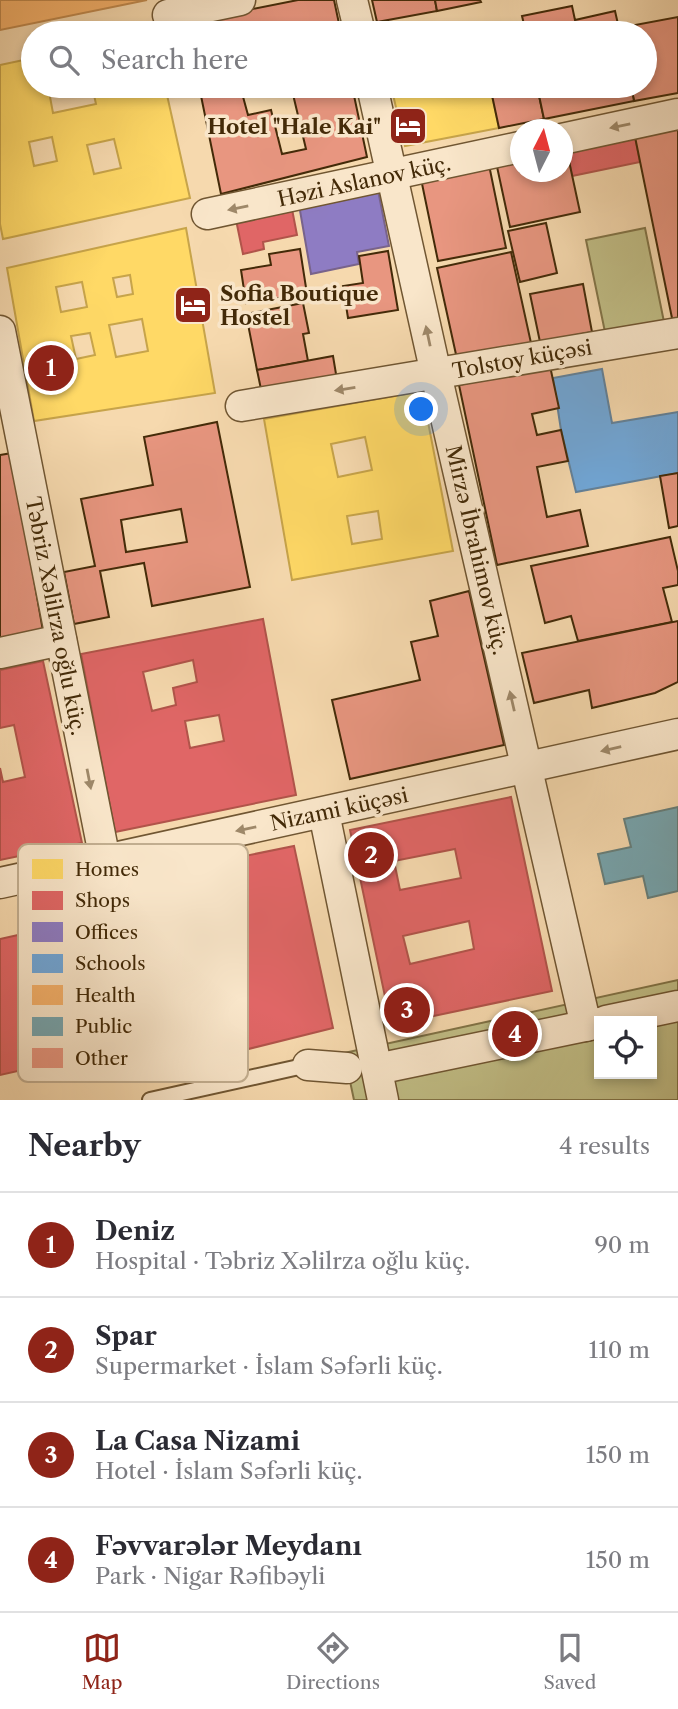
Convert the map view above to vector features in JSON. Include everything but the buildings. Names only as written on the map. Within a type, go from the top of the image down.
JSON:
[{"type":"street","points":[[169,15],[240,0]]},
{"type":"street","points":[[352,0],[357,21]]},
{"type":"street","name":"Mirzə İbrahimov küç.","points":[[375,98],[527,768],[595,1016]]},
{"type":"street","points":[[573,136],[678,114]]},
{"type":"street","name":"Həzi Aslanov küç.","points":[[208,214],[510,150]]},
{"type":"street","name":"Təbriz Xəlilrza oğlu küç.","points":[[0,331],[11,442],[61,640],[102,844]]},
{"type":"street","name":"Tolstoy küçəsi","points":[[241,406],[678,333]]},
{"type":"street","points":[[0,653],[61,640]]},
{"type":"street","name":"Nizami küçəsi","points":[[180,844],[678,734]]},
{"type":"street","points":[[324,813],[383,1100]]},
{"type":"street","name":"Nizami küçəsi","points":[[0,883],[18,879]]},
{"type":"street","points":[[630,1016],[678,1006]]},
{"type":"street","points":[[377,1069],[594,1024]]},
{"type":"street","points":[[308,1065],[347,1068]]},
{"type":"lane","points":[[248,1078],[308,1065]]},
{"type":"lane","points":[[150,1100],[231,1082]]},
{"type":"shaded area","points":[[645,228],[664,322],[605,332],[586,240]]},
{"type":"shaded area","points":[[678,980],[678,1100],[354,1100],[344,1053]]},
{"type":"place","name":"Hotel \"Hale Kai\"","points":[[408,126]]},
{"type":"place","name":"Sofia Boutique Hostel","points":[[193,305]]},
{"type":"place","name":"Deniz","points":[[51,368]]},
{"type":"place","name":"Spar","points":[[371,855]]},
{"type":"place","name":"La Casa Nizami","points":[[407,1010]]},
{"type":"place","name":"Fəvvarələr Meydanı","points":[[515,1034]]}]
